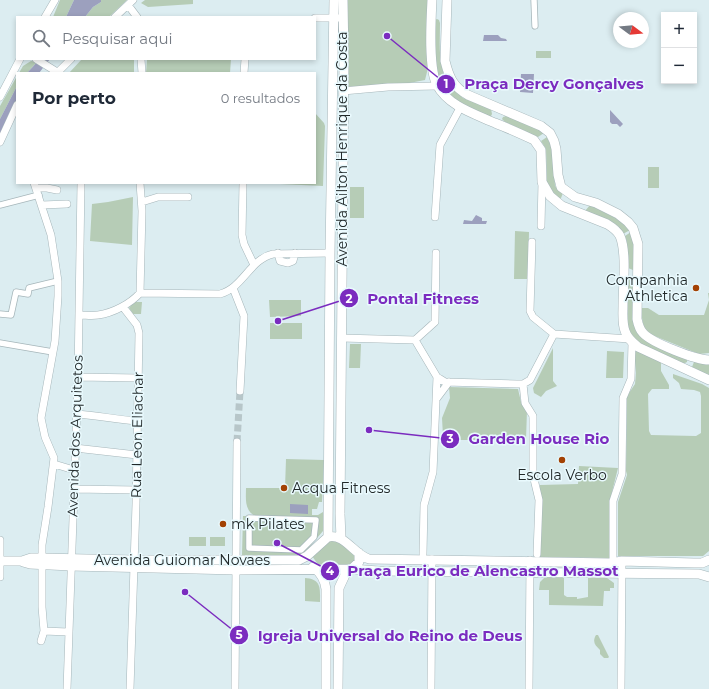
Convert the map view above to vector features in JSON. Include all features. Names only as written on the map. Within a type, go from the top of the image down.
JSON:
[{"type":"street","points":[[46,16],[56,0]]},
{"type":"street","name":"Avenida Ailton Henrique da Costa","points":[[334,0],[344,59],[342,158],[341,538]]},
{"type":"street","name":"Avenida Ailton Henrique da Costa","points":[[328,537],[331,159],[334,58],[338,18],[343,0]]},
{"type":"street","points":[[432,0],[432,65],[434,79],[437,86],[460,108],[534,140],[539,145],[541,150],[542,182],[541,226]]},
{"type":"street","points":[[446,0],[446,61],[450,78],[459,90],[541,126],[550,133],[556,149],[558,175],[561,187],[574,196],[596,203],[618,214],[633,228],[638,244],[637,319],[639,328],[652,341],[690,356],[702,360],[709,360]]},
{"type":"street","points":[[534,0],[535,26]]},
{"type":"street","points":[[116,16],[131,3],[137,16]]},
{"type":"street","points":[[432,14],[446,14]]},
{"type":"street","points":[[316,18],[338,18]]},
{"type":"street","points":[[0,97],[19,60]]},
{"type":"street","points":[[38,60],[57,72],[70,60]]},
{"type":"street","points":[[141,60],[142,72]]},
{"type":"street","points":[[244,72],[245,60]]},
{"type":"street","points":[[343,91],[388,87],[437,86]]},
{"type":"street","points":[[0,142],[16,107]]},
{"type":"street","points":[[435,217],[440,145],[460,108]]},
{"type":"street","points":[[494,122],[500,109]]},
{"type":"street","points":[[331,159],[342,158]]},
{"type":"street","points":[[542,182],[550,196],[562,206],[607,224],[618,232],[623,246],[623,320],[625,332],[631,341],[638,347],[709,380]]},
{"type":"street","name":"Avenida dos Arquitetos","points":[[67,689],[78,377],[81,184]]},
{"type":"street","points":[[79,315],[97,316],[105,314],[122,307],[136,298],[140,293],[142,202],[140,184]]},
{"type":"street","points":[[243,184],[242,235],[244,244],[254,265]]},
{"type":"street","points":[[0,204],[37,189],[47,188],[58,190]]},
{"type":"street","points":[[37,189],[51,235],[58,281],[58,311],[53,352],[41,418],[45,437],[53,455],[54,464],[42,538],[41,561],[44,631],[41,641]]},
{"type":"street","points":[[574,196],[568,202],[575,212]]},
{"type":"street","points":[[142,202],[158,197],[188,197]]},
{"type":"street","points":[[42,205],[67,204]]},
{"type":"street","points":[[532,242],[530,311],[533,317],[554,334],[631,341]]},
{"type":"street","points":[[341,338],[415,340],[435,322],[436,252]]},
{"type":"street","points":[[140,293],[214,295],[226,293],[233,288],[254,265],[267,255],[278,253],[330,253]]},
{"type":"street","points":[[624,272],[637,272]]},
{"type":"street","points":[[0,314],[11,315],[16,292],[28,294],[29,288],[58,281]]},
{"type":"street","points":[[233,288],[243,312],[244,321],[240,391]]},
{"type":"street","name":"Rua Leon Eliachar","points":[[122,307],[138,328],[137,455],[130,689]]},
{"type":"street","points":[[437,377],[449,382],[523,384],[530,380],[554,334]]},
{"type":"street","points":[[415,340],[437,377],[433,472],[424,505],[423,554]]},
{"type":"street","points":[[621,689],[621,573],[617,560],[613,501],[622,474],[623,398],[631,379],[631,341]]},
{"type":"street","points":[[0,343],[53,352]]},
{"type":"street","points":[[687,369],[691,361],[690,356]]},
{"type":"street","points":[[329,364],[341,364]]},
{"type":"street","points":[[78,377],[138,378]]},
{"type":"street","points":[[436,400],[439,393],[449,382]]},
{"type":"street","points":[[523,384],[526,403],[533,416],[533,475],[538,500],[538,554]]},
{"type":"street","points":[[76,414],[97,415],[121,420],[137,421]]},
{"type":"street","points":[[235,689],[237,442]]},
{"type":"street","points":[[75,448],[137,455]]},
{"type":"street","points":[[54,464],[74,470]]},
{"type":"street","points":[[74,490],[136,490]]},
{"type":"street","points":[[249,518],[316,520],[314,537],[301,550],[248,548],[249,518]]},
{"type":"street","points":[[326,689],[326,589],[324,579],[317,569],[310,564],[307,556],[328,537],[335,536],[341,538],[359,554],[369,559],[611,562],[617,560],[694,563],[709,560]]},
{"type":"street","points":[[0,540],[0,577]]},
{"type":"street","points":[[338,689],[339,588],[346,575],[358,562],[359,554]]},
{"type":"street","name":"Avenida Guiomar Novaes","points":[[133,564],[236,560],[299,560],[307,556]]},
{"type":"street","points":[[431,689],[432,559]]},
{"type":"street","points":[[528,689],[530,560]]},
{"type":"street","name":"Avenida Guiomar Novaes","points":[[0,561],[22,561],[30,564],[41,561],[133,564],[237,570],[352,569],[432,572],[699,574],[709,577]]},
{"type":"street","points":[[44,631],[68,632]]},
{"type":"street","points":[[326,674],[338,674]]},
{"type":"green space","points":[[60,0],[74,0],[66,16],[53,16]]},
{"type":"green space","points":[[101,0],[127,0],[110,16],[86,16],[93,7],[101,2]]},
{"type":"green space","points":[[145,0],[193,0],[193,4],[148,7],[141,3]]},
{"type":"green space","points":[[346,0],[429,0],[427,72],[425,80],[388,87],[343,91]]},
{"type":"green space","points":[[437,19],[440,23],[441,65],[451,87],[447,92],[438,76],[436,67],[434,39],[435,20]]},
{"type":"green space","points":[[536,51],[551,51],[551,58],[536,58]]},
{"type":"green space","points":[[81,60],[134,60],[134,72],[70,72]]},
{"type":"green space","points":[[147,60],[231,60],[230,72],[146,72]]},
{"type":"green space","points":[[31,61],[37,62],[28,72],[20,72],[23,66]]},
{"type":"green space","points":[[16,78],[16,88],[0,119],[0,106]]},
{"type":"green space","points":[[454,89],[463,98],[491,109],[491,116],[487,116],[469,108],[450,95]]},
{"type":"green space","points":[[316,114],[325,126],[323,186],[280,184],[316,184]]},
{"type":"green space","points":[[506,116],[538,128],[544,133],[538,137],[505,122],[502,119]]},
{"type":"green space","points":[[547,137],[553,151],[555,186],[563,193],[559,200],[547,182],[546,149],[541,141]]},
{"type":"green space","points":[[648,167],[659,167],[659,188],[648,188]]},
{"type":"green space","points":[[350,187],[364,187],[364,218],[350,218]]},
{"type":"green space","points":[[133,197],[132,245],[90,241],[92,204]]},
{"type":"green space","points":[[590,205],[622,218],[630,230],[623,234],[618,226],[585,211]]},
{"type":"green space","points":[[515,231],[529,232],[528,279],[514,279]]},
{"type":"green space","points":[[631,232],[636,245],[635,269],[633,270],[628,268],[626,265],[627,242],[625,236]]},
{"type":"green space","points":[[631,277],[634,280],[633,323],[639,334],[687,359],[687,362],[683,364],[642,346],[631,334],[627,321],[626,306],[628,279]]},
{"type":"green space","points":[[269,300],[301,300],[301,316],[270,317]]},
{"type":"green space","points":[[709,300],[709,353],[699,354],[652,335],[644,328],[642,308],[648,308],[659,315],[704,315]]},
{"type":"green space","points":[[134,302],[142,302],[141,314],[133,314],[129,308]]},
{"type":"green space","points":[[270,323],[302,323],[302,339],[270,339]]},
{"type":"green space","points":[[350,344],[361,344],[360,368],[349,368]]},
{"type":"green space","points":[[553,348],[553,381],[557,386],[546,391],[541,397],[534,393],[533,388]]},
{"type":"green space","points":[[634,350],[661,360],[661,371],[669,385],[669,389],[652,389],[648,394],[649,431],[651,435],[696,436],[701,433],[700,392],[681,389],[679,383],[673,378],[673,374],[709,388],[709,551],[703,556],[618,556],[618,502],[627,475],[627,396],[635,384],[636,373]]},
{"type":"green space","points":[[607,351],[624,352],[623,378],[606,378]]},
{"type":"green space","points":[[694,362],[709,365],[709,376],[692,367]]},
{"type":"green space","points":[[449,387],[518,389],[521,402],[527,410],[526,440],[448,440],[443,436],[442,418],[450,398]]},
{"type":"green space","points":[[286,459],[324,460],[322,502],[319,502],[317,509],[312,509],[312,515],[318,515],[323,512],[323,531],[301,557],[242,555],[243,516],[255,516],[247,507],[246,488],[285,488]]},
{"type":"green space","points":[[579,466],[618,468],[610,500],[609,558],[538,557],[540,485],[578,484]]},
{"type":"green space","points":[[189,537],[206,537],[206,546],[189,546]]},
{"type":"green space","points":[[210,537],[225,537],[225,546],[210,546]]},
{"type":"green space","points":[[326,539],[342,542],[357,559],[352,564],[321,566],[312,556]]},
{"type":"green space","points":[[545,577],[564,577],[564,595],[567,597],[577,597],[577,599],[588,597],[588,578],[607,578],[614,583],[614,588],[610,588],[610,591],[604,591],[603,606],[549,605],[549,590],[539,590],[540,582]]},
{"type":"green space","points":[[305,578],[315,580],[319,586],[320,602],[305,601]]},
{"type":"green space","points":[[596,635],[598,635],[609,657],[608,658],[604,658],[600,654],[600,650],[595,645],[594,642]]},
{"type":"water","points":[[74,0],[101,0],[101,2],[93,7],[86,16],[66,16]]},
{"type":"water","points":[[484,35],[498,35],[507,41],[483,41]]},
{"type":"water","points":[[39,60],[49,60],[40,72],[28,72]]},
{"type":"water","points":[[521,74],[534,74],[533,93],[520,92]]},
{"type":"water","points":[[16,88],[16,101],[0,135],[0,119]]},
{"type":"water","points":[[610,110],[623,124],[620,127],[617,124],[612,124],[610,122]]},
{"type":"water","points":[[476,215],[482,218],[482,221],[487,221],[486,224],[463,224],[464,220],[472,221]]},
{"type":"water","points":[[290,504],[308,505],[308,514],[290,513]]},
{"type":"tunnel","points":[[237,442],[240,391]]},
{"type":"place","name":"Praça Dercy Gonçalves","points":[[387,36]]},
{"type":"place","name":"Companhia Athletica","points":[[696,288]]},
{"type":"place","name":"Pontal Fitness","points":[[278,321]]},
{"type":"place","name":"Garden House Rio","points":[[369,430]]},
{"type":"place","name":"Escola Verbo","points":[[562,460]]},
{"type":"place","name":"Acqua Fitness","points":[[284,488]]},
{"type":"place","name":"mk Pilates","points":[[223,524]]},
{"type":"place","name":"Praça Eurico de Alencastro Massot","points":[[277,543]]},
{"type":"place","name":"Igreja Universal do Reino de Deus","points":[[185,592]]}]
